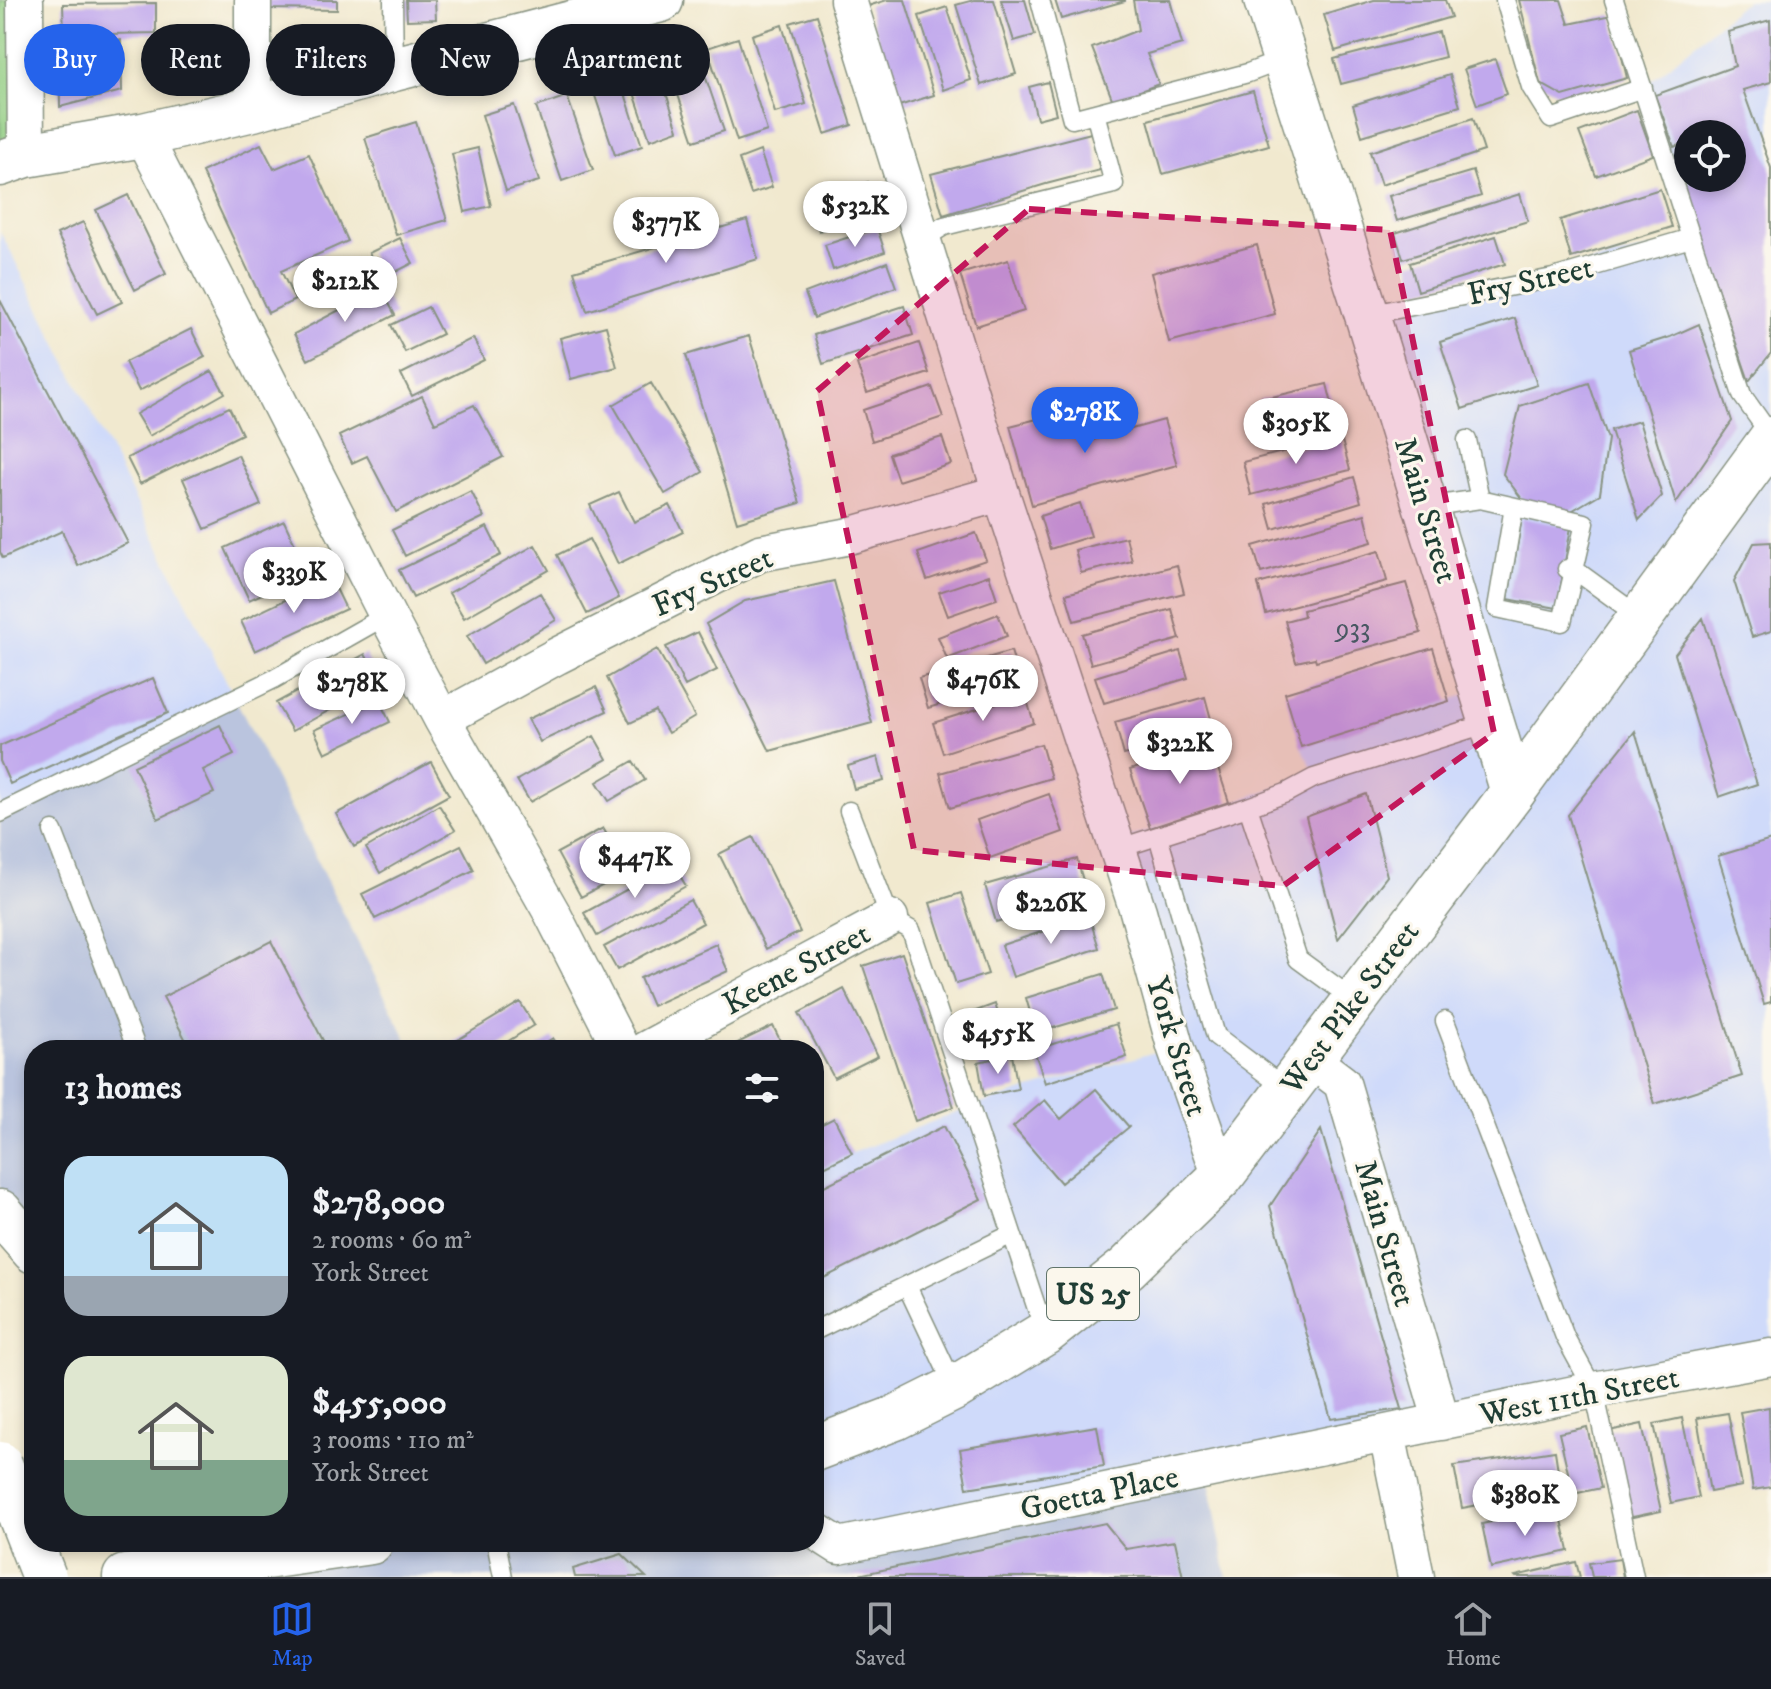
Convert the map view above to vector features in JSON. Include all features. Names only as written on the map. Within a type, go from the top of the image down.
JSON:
[{"type":"main road","points":[[395,69],[613,6],[661,0]]},
{"type":"main road","name":"Main Street","points":[[1266,0],[1367,315],[1513,792]]},
{"type":"main road","points":[[13,160],[143,135],[299,96]]},
{"type":"main road","name":"West Pike Street","points":[[824,1444],[895,1418],[955,1388],[1045,1333],[1127,1268],[1221,1177],[1513,792],[1771,438]]},
{"type":"main road","points":[[0,1212],[24,1240]]},
{"type":"main road","points":[[0,1464],[24,1526]]},
{"type":"main road","points":[[0,1484],[24,1479]]},
{"type":"main road","points":[[34,1552],[44,1577]]},
{"type":"main road","points":[[147,1567],[281,1552]]},
{"type":"street","points":[[13,160],[25,0]]},
{"type":"street","points":[[253,0],[253,109]]},
{"type":"street","name":"York Street","points":[[848,0],[1001,493],[1117,849],[1175,1046],[1221,1177]]},
{"type":"street","points":[[143,135],[387,615],[552,913],[617,1040]]},
{"type":"street","name":"Fry Street","points":[[442,719],[557,656],[760,553],[845,537],[1001,493]]},
{"type":"street","name":"Keene Street","points":[[664,1040],[890,918]]},
{"type":"street","name":"Main Street","points":[[1298,1074],[1342,1083],[1442,1422]]},
{"type":"street","name":"West 11th Street","points":[[1387,1433],[1771,1357]]},
{"type":"street","points":[[1387,1433],[1416,1577]]},
{"type":"street","name":"Goetta Place","points":[[824,1536],[839,1546],[1387,1433]]},
{"type":"lane","points":[[393,0],[393,24]]},
{"type":"lane","points":[[1040,0],[1072,119],[1248,73],[1285,59]]},
{"type":"lane","points":[[1505,0],[1531,87],[1551,119],[1643,88]]},
{"type":"lane","points":[[1614,0],[1742,395],[1771,438]]},
{"type":"lane","points":[[921,240],[944,226],[1114,184],[1095,113]]},
{"type":"lane","name":"Fry Street","points":[[1367,315],[1553,278],[1691,238]]},
{"type":"lane","points":[[1467,440],[1480,499]]},
{"type":"lane","points":[[1426,507],[1480,499],[1585,523],[1570,569],[1562,622],[1497,608],[1511,557],[1514,507]]},
{"type":"lane","points":[[1570,569],[1641,618]]},
{"type":"lane","points":[[0,813],[274,679],[387,615]]},
{"type":"lane","points":[[1117,849],[1248,807],[1286,793],[1314,778],[1492,722]]},
{"type":"lane","points":[[1248,807],[1298,959],[1354,1000]]},
{"type":"lane","points":[[849,811],[890,918]]},
{"type":"lane","points":[[53,831],[133,1040]]},
{"type":"lane","points":[[1158,836],[1216,1036],[1298,1074]]},
{"type":"lane","name":"Keene Street","points":[[890,918],[911,930],[1045,1333]]},
{"type":"lane","points":[[1445,1021],[1565,1337],[1594,1390],[1634,1577]]},
{"type":"lane","points":[[824,1326],[1012,1234]]},
{"type":"lane","points":[[907,1286],[955,1388]]},
{"type":"lane","points":[[498,1552],[503,1577]]},
{"type":"highlighted area","points":[[1029,209],[1390,230],[1494,733],[1283,886],[914,850],[817,391]]},
{"type":"shaded area","points":[[1747,0],[1771,0],[1771,1357],[839,1546],[824,1536],[824,1167],[970,1107],[1175,1046],[1115,842],[1316,774],[1301,747],[1481,688],[1367,315],[1691,239],[1676,192],[1746,192],[1746,120],[1674,120],[1674,186],[1643,88]]},
{"type":"shaded area","points":[[0,231],[235,698],[0,813]]},
{"type":"shaded area","points":[[235,698],[407,1040],[24,1040],[24,1236],[0,1200],[0,813]]},
{"type":"shaded area","points":[[1207,1470],[1227,1577],[157,1577],[152,1552],[824,1552],[824,1544],[839,1546]]},
{"type":"green space","points":[[0,0],[25,0],[26,155],[0,164]]},
{"type":"building","points":[[268,0],[337,0],[337,10],[268,9]]},
{"type":"building","points":[[406,0],[435,0],[436,19],[407,20]]},
{"type":"building","points":[[887,0],[905,0],[934,95],[899,106],[868,6]]},
{"type":"building","points":[[974,0],[994,0],[1016,74],[981,85],[956,5]]},
{"type":"building","points":[[1001,0],[1025,0],[1035,35],[1014,41]]},
{"type":"building","points":[[1055,0],[1125,0],[1125,1],[1061,19]]},
{"type":"building","points":[[1133,0],[1170,0],[1182,44],[1147,54],[1159,84],[1113,101],[1092,48],[1138,30]]},
{"type":"building","points":[[1374,0],[1445,0],[1451,17],[1335,51],[1324,15]]},
{"type":"building","points":[[1519,0],[1561,0],[1569,24],[1612,15],[1627,78],[1563,96],[1540,83]]},
{"type":"building","points":[[156,3],[156,24],[141,24],[141,33],[125,34],[125,24],[64,24],[63,4]]},
{"type":"building","points":[[947,7],[971,80],[943,90],[919,16]]},
{"type":"building","points":[[817,15],[852,125],[825,134],[790,23]]},
{"type":"building","points":[[1770,20],[1771,82],[1743,90],[1771,168],[1771,353],[1749,381],[1684,192],[1746,192],[1746,120],[1674,120],[1674,147],[1655,95],[1735,66],[1728,32]]},
{"type":"building","points":[[782,25],[806,104],[775,113],[752,35]]},
{"type":"building","points":[[1439,32],[1445,57],[1341,84],[1334,59]]},
{"type":"building","points":[[738,38],[767,131],[737,141],[710,57],[710,47]]},
{"type":"building","points":[[1495,59],[1507,94],[1477,105],[1464,69]]},
{"type":"building","points":[[1450,75],[1460,106],[1362,136],[1353,105]]},
{"type":"building","points":[[1048,82],[1056,114],[1037,119],[1029,87]]},
{"type":"building","points":[[710,90],[724,131],[694,141],[678,96],[710,96]]},
{"type":"building","points":[[1253,91],[1269,145],[1163,174],[1148,120]]},
{"type":"building","points":[[60,96],[103,96],[60,107]]},
{"type":"building","points":[[567,96],[593,170],[562,181],[536,107]]},
{"type":"building","points":[[595,96],[626,96],[642,146],[615,155]]},
{"type":"building","points":[[635,96],[667,96],[678,130],[650,140]]},
{"type":"building","points":[[514,105],[539,181],[506,191],[482,115]]},
{"type":"building","points":[[1637,110],[1653,155],[1596,176],[1579,132]]},
{"type":"building","points":[[1473,118],[1484,151],[1381,185],[1370,152]]},
{"type":"building","points":[[416,122],[447,220],[396,235],[365,138]]},
{"type":"building","points":[[1091,133],[1100,170],[943,215],[931,174]]},
{"type":"building","points":[[261,144],[274,169],[309,154],[348,241],[281,271],[295,300],[268,313],[202,172]]},
{"type":"building","points":[[478,148],[491,206],[465,212],[452,154]]},
{"type":"building","points":[[760,151],[772,187],[751,194],[739,159]]},
{"type":"building","points":[[1473,171],[1481,196],[1397,221],[1389,196]]},
{"type":"building","points":[[868,182],[878,212],[819,231],[810,202]]},
{"type":"building","points":[[1660,189],[1672,227],[1571,258],[1560,220]]},
{"type":"building","points":[[1520,194],[1528,221],[1403,259],[1395,233]]},
{"type":"building","points":[[128,195],[166,274],[135,290],[96,210]]},
{"type":"building","points":[[747,220],[758,259],[587,311],[574,271]]},
{"type":"building","points":[[83,222],[122,302],[97,314],[57,234]]},
{"type":"building","points":[[877,228],[885,252],[833,270],[825,245]]},
{"type":"building","points":[[1496,236],[1505,264],[1418,291],[1410,263]]},
{"type":"building","points":[[400,238],[413,263],[382,279],[369,253]]},
{"type":"building","points":[[1257,245],[1275,314],[1169,342],[1151,273]]},
{"type":"building","points":[[1008,260],[1024,311],[976,326],[960,274]]},
{"type":"building","points":[[887,262],[896,287],[814,318],[805,293]]},
{"type":"building","points":[[381,288],[395,315],[308,360],[294,334]]},
{"type":"building","points":[[0,300],[128,543],[78,566],[62,531],[3,558],[0,552]]},
{"type":"building","points":[[904,306],[913,335],[823,364],[814,335]]},
{"type":"building","points":[[428,307],[442,334],[405,352],[391,325]]},
{"type":"building","points":[[1515,318],[1537,385],[1462,409],[1440,342]]},
{"type":"building","points":[[1699,324],[1732,421],[1676,503],[1629,350]]},
{"type":"building","points":[[606,326],[617,367],[571,379],[560,338]]},
{"type":"building","points":[[191,329],[205,357],[139,391],[125,362]]},
{"type":"building","points":[[749,336],[800,503],[737,522],[686,355]]},
{"type":"building","points":[[473,338],[484,360],[412,396],[401,374]]},
{"type":"building","points":[[919,343],[929,373],[867,393],[857,364]]},
{"type":"building","points":[[212,371],[225,393],[149,436],[136,414]]},
{"type":"building","points":[[651,383],[703,472],[665,494],[613,405]]},
{"type":"building","points":[[1589,383],[1608,439],[1600,494],[1568,513],[1526,504],[1503,474],[1520,406]]},
{"type":"building","points":[[1327,384],[1338,428],[1270,445],[1259,400]]},
{"type":"building","points":[[932,387],[943,417],[872,441],[863,410]]},
{"type":"building","points":[[422,396],[435,423],[474,405],[503,457],[396,512],[367,456],[352,463],[339,436]]},
{"type":"building","points":[[229,407],[242,434],[140,484],[127,458]]},
{"type":"building","points":[[1076,409],[1085,442],[1164,420],[1177,465],[1032,505],[1010,426]]},
{"type":"building","points":[[1639,421],[1662,496],[1639,520],[1611,430]]},
{"type":"building","points":[[942,437],[951,464],[898,481],[889,454]]},
{"type":"building","points":[[1341,437],[1350,470],[1251,495],[1243,462]]},
{"type":"building","points":[[238,455],[261,505],[205,529],[183,479]]},
{"type":"building","points":[[1354,477],[1361,502],[1273,529],[1266,504]]},
{"type":"building","points":[[471,491],[484,517],[405,556],[392,530]]},
{"type":"building","points":[[619,492],[634,522],[670,505],[683,532],[618,564],[590,505]]},
{"type":"building","points":[[1080,503],[1091,536],[1050,549],[1040,516]]},
{"type":"building","points":[[1365,514],[1372,542],[1261,573],[1253,546]]},
{"type":"building","points":[[1522,518],[1571,527],[1557,608],[1508,599]]},
{"type":"building","points":[[284,521],[308,573],[249,600],[225,548]]},
{"type":"building","points":[[487,527],[501,555],[413,598],[399,570]]},
{"type":"building","points":[[976,533],[986,560],[927,580],[918,553]]},
{"type":"building","points":[[1126,537],[1132,561],[1081,573],[1075,550]]},
{"type":"building","points":[[589,539],[619,598],[587,614],[557,555]]},
{"type":"building","points":[[1771,542],[1771,631],[1752,637],[1734,581],[1754,543]]},
{"type":"building","points":[[535,545],[549,570],[464,618],[449,593]]},
{"type":"building","points":[[1379,551],[1387,581],[1266,614],[1258,584]]},
{"type":"building","points":[[1177,565],[1184,593],[1074,621],[1066,594]]},
{"type":"building","points":[[989,575],[997,599],[948,616],[939,592]]},
{"type":"building","points":[[331,578],[346,609],[255,651],[241,621]]},
{"type":"building","points":[[834,581],[872,723],[770,751],[706,624],[745,601]]},
{"type":"building","points":[[1406,583],[1421,633],[1316,661],[1315,658],[1296,662],[1285,621],[1304,616],[1303,610]]},
{"type":"building","points":[[540,593],[556,620],[483,664],[467,636]]},
{"type":"building","points":[[1172,609],[1180,639],[1091,664],[1082,634]]},
{"type":"building","points":[[998,614],[1007,636],[947,659],[938,637]]},
{"type":"building","points":[[1703,618],[1757,784],[1719,797],[1675,654]]},
{"type":"building","points":[[698,632],[717,670],[685,686],[666,647]]},
{"type":"building","points":[[1433,648],[1449,701],[1301,747],[1285,693]]},
{"type":"building","points":[[657,649],[695,717],[668,733],[655,711],[630,723],[607,678]]},
{"type":"building","points":[[1011,651],[1020,681],[928,708],[919,678]]},
{"type":"building","points":[[1180,651],[1188,678],[1104,703],[1095,677]]},
{"type":"building","points":[[365,654],[380,682],[292,731],[276,703]]},
{"type":"building","points":[[153,678],[168,713],[10,784],[0,761],[0,746]]},
{"type":"building","points":[[596,687],[607,711],[540,742],[528,719]]},
{"type":"building","points":[[1025,694],[1034,723],[943,753],[933,723]]},
{"type":"building","points":[[1205,697],[1214,730],[1124,755],[1115,722]]},
{"type":"building","points":[[379,700],[390,722],[325,753],[314,730]]},
{"type":"building","points":[[220,725],[234,755],[203,770],[214,793],[158,819],[134,766]]},
{"type":"building","points":[[1635,731],[1742,1076],[1655,1104],[1568,815]]},
{"type":"building","points":[[594,736],[607,759],[530,802],[517,780]]},
{"type":"building","points":[[1041,744],[1051,778],[950,808],[940,773]]},
{"type":"building","points":[[1210,744],[1229,802],[1150,828],[1130,770]]},
{"type":"building","points":[[878,757],[884,781],[854,789],[848,766]]},
{"type":"building","points":[[633,761],[645,780],[609,801],[597,782]]},
{"type":"building","points":[[431,762],[449,795],[354,847],[336,814]]},
{"type":"building","points":[[1049,794],[1063,832],[990,858],[977,820]]},
{"type":"building","points":[[1366,794],[1387,876],[1338,939],[1306,817]]},
{"type":"building","points":[[439,805],[455,830],[380,873],[366,848]]},
{"type":"building","points":[[603,828],[628,872],[581,897],[557,853]]},
{"type":"building","points":[[753,837],[800,932],[766,949],[719,854]]},
{"type":"building","points":[[1771,840],[1771,1002],[1764,1004],[1718,856]]},
{"type":"building","points":[[461,845],[474,870],[375,919],[362,894]]},
{"type":"building","points":[[1077,859],[1087,895],[996,922],[985,885]]},
{"type":"building","points":[[673,864],[686,886],[597,936],[584,913]]},
{"type":"building","points":[[961,893],[988,974],[956,984],[930,903]]},
{"type":"building","points":[[690,900],[703,923],[617,970],[604,947]]},
{"type":"building","points":[[1089,916],[1099,948],[1013,977],[1002,945]]},
{"type":"building","points":[[271,941],[323,1040],[186,1040],[163,997]]},
{"type":"building","points":[[716,944],[728,971],[652,1006],[640,978]]},
{"type":"building","points":[[902,953],[954,1107],[915,1121],[863,966]]},
{"type":"building","points":[[1103,974],[1114,1010],[1036,1033],[1026,998]]},
{"type":"building","points":[[844,989],[878,1056],[834,1078],[824,1059],[824,1040],[814,1040],[799,1013]]},
{"type":"building","points":[[520,1002],[534,1025],[510,1040],[458,1040]]},
{"type":"building","points":[[995,1004],[1002,1026],[969,1037],[962,1016]]},
{"type":"building","points":[[1116,1024],[1127,1057],[1045,1083],[1034,1050]]},
{"type":"building","points":[[773,1026],[780,1040],[744,1040]]},
{"type":"building","points":[[1012,1055],[1018,1089],[984,1096],[978,1062]]},
{"type":"building","points":[[1096,1089],[1129,1127],[1061,1183],[1013,1127],[1045,1100],[1061,1119]]},
{"type":"building","points":[[834,1118],[852,1153],[824,1167],[824,1123]]},
{"type":"building","points":[[944,1126],[981,1199],[824,1278],[824,1186]]},
{"type":"building","points":[[1321,1130],[1402,1409],[1331,1419],[1270,1206]]},
{"type":"building","points":[[1769,1407],[1771,1487],[1753,1490],[1740,1412]]},
{"type":"building","points":[[1728,1413],[1742,1486],[1710,1492],[1697,1418]]},
{"type":"building","points":[[1682,1418],[1699,1497],[1671,1503],[1654,1424]]},
{"type":"building","points":[[1642,1424],[1661,1511],[1628,1518],[1609,1431]]},
{"type":"building","points":[[1097,1426],[1104,1466],[967,1488],[960,1449]]},
{"type":"building","points":[[1587,1427],[1601,1488],[1573,1494],[1559,1433]]},
{"type":"building","points":[[1555,1451],[1561,1490],[1462,1508],[1454,1466]]},
{"type":"building","points":[[1559,1507],[1569,1551],[1491,1568],[1482,1524]]},
{"type":"building","points":[[1105,1523],[1126,1549],[1175,1541],[1183,1577],[849,1577]]},
{"type":"building","points":[[622,1554],[646,1577],[575,1577],[573,1569]]},
{"type":"building","points":[[1620,1559],[1623,1577],[1592,1577],[1589,1563]]},
{"type":"building","points":[[1576,1562],[1580,1577],[1515,1576]]}]
